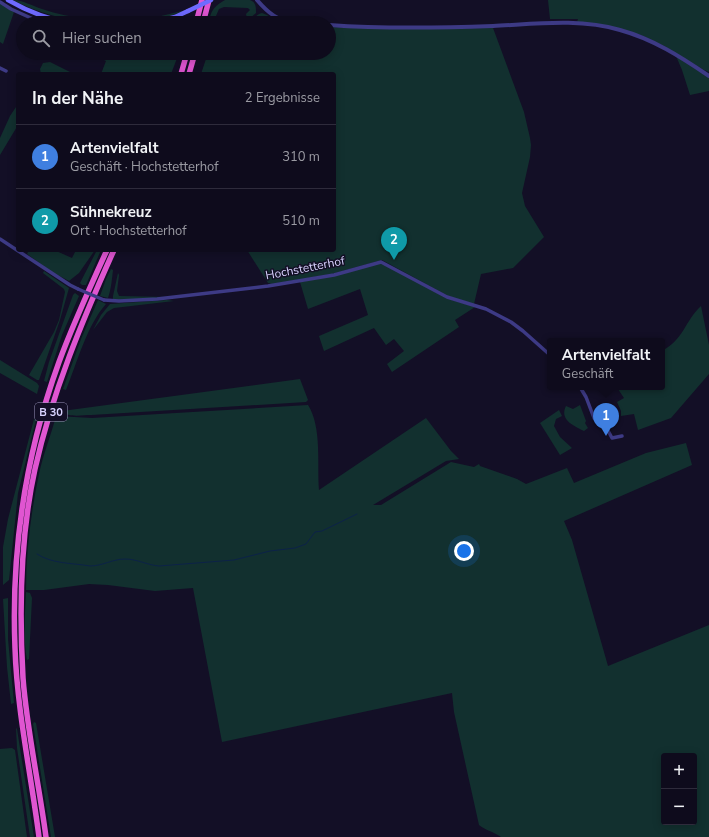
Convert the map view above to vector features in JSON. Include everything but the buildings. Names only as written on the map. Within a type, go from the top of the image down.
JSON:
[{"type":"highway","points":[[198,16],[202,0]]},
{"type":"highway","points":[[205,16],[210,0]]},
{"type":"highway","points":[[182,72],[185,60]]},
{"type":"highway","points":[[190,72],[193,60]]},
{"type":"highway","name":"B 30","points":[[46,837],[28,716],[18,598],[15,583],[23,503],[29,470],[41,421],[59,363],[105,252]]},
{"type":"highway","name":"B 30","points":[[39,837],[21,718],[15,648],[18,598],[22,583],[30,497],[35,470],[62,376],[79,330],[113,252]]},
{"type":"main road","points":[[8,0],[44,16]]},
{"type":"main road","points":[[177,16],[210,0]]},
{"type":"street","points":[[257,0],[266,10],[274,16]]},
{"type":"street","points":[[0,2],[26,16]]},
{"type":"street","points":[[336,25],[389,28],[554,23],[589,24],[620,30],[652,42],[684,59],[709,76]]},
{"type":"street","points":[[0,68],[6,71]]},
{"type":"street","name":"Hochstetterhof","points":[[0,240],[16,251]]},
{"type":"street","name":"Hochstetterhof","points":[[18,252],[70,286],[109,301],[157,300],[268,286],[334,275],[381,262],[447,297],[486,309],[511,322],[547,352]]},
{"type":"street","points":[[582,390],[594,418],[606,427],[612,438],[622,436]]},
{"type":"green space","points":[[13,0],[70,16],[54,16],[25,6]]},
{"type":"green space","points":[[225,0],[250,0],[255,3],[256,13],[252,16],[246,16],[246,14],[250,10],[248,8],[224,7],[219,9],[216,16],[211,16],[218,5]]},
{"type":"green space","points":[[548,0],[709,0],[709,72],[664,46],[641,35],[577,22],[578,19],[550,19]]},
{"type":"green space","points":[[0,3],[14,12],[3,44],[0,42]]},
{"type":"green space","points":[[186,10],[169,16],[161,16]]},
{"type":"green space","points":[[262,13],[269,16],[257,16]]},
{"type":"green space","points":[[336,27],[388,29],[493,28],[524,112],[530,138],[530,157],[522,193],[525,206],[544,237],[513,268],[481,274],[474,304],[448,296],[382,260],[332,274],[272,284],[268,283],[248,252],[336,252],[336,72],[202,72],[206,60],[336,60]]},
{"type":"green space","points":[[676,56],[709,78],[709,91],[690,95]]},
{"type":"green space","points":[[104,60],[176,60],[172,72],[102,72],[106,61]]},
{"type":"green space","points":[[50,62],[70,72],[41,72],[40,69],[43,63]]},
{"type":"green space","points":[[16,107],[16,128],[0,155],[0,138],[10,116]]},
{"type":"green space","points":[[28,252],[58,252],[72,258],[75,252],[94,252],[79,273],[69,281],[52,272],[27,254]]},
{"type":"green space","points":[[96,252],[100,252],[86,285],[82,285],[80,283]]},
{"type":"green space","points":[[378,263],[385,265],[448,299],[475,307],[455,320],[459,327],[392,372],[387,364],[404,351],[394,339],[386,345],[374,328],[324,351],[319,336],[368,315],[360,289],[308,309],[300,282],[333,276]]},
{"type":"green space","points":[[111,269],[113,270],[108,298],[100,296],[106,279]]},
{"type":"green space","points":[[44,271],[69,288],[60,320],[39,380],[37,380],[29,375],[54,332],[59,320],[65,292],[64,289],[43,273]]},
{"type":"green space","points":[[118,273],[117,291],[119,296],[168,297],[116,301],[113,299],[113,296]]},
{"type":"green space","points":[[75,293],[79,296],[62,335],[47,382],[44,381],[49,362]]},
{"type":"green space","points":[[98,300],[106,304],[93,322],[66,390],[63,389],[81,339]]},
{"type":"green space","points":[[167,300],[174,301],[114,308],[107,312],[93,330],[101,315],[110,304]]},
{"type":"green space","points":[[701,306],[709,345],[709,374],[671,418],[638,430],[634,414],[621,416],[621,411],[617,402],[624,398],[619,390],[665,390],[665,349],[680,335],[695,312]]},
{"type":"green space","points":[[0,360],[37,383],[39,386],[37,394],[0,373]]},
{"type":"green space","points":[[300,379],[308,400],[306,402],[79,416],[68,415],[62,411]]},
{"type":"green space","points":[[308,405],[315,424],[317,435],[319,490],[426,418],[451,451],[459,459],[446,461],[373,505],[381,505],[451,462],[474,467],[479,464],[480,466],[517,479],[526,484],[567,468],[574,483],[646,453],[686,443],[692,465],[564,521],[572,540],[608,666],[709,625],[709,837],[501,837],[484,828],[479,825],[454,712],[452,693],[222,742],[193,588],[155,591],[89,584],[44,590],[26,590],[28,546],[34,503],[41,467],[56,416],[92,418]]},
{"type":"green space","points":[[580,405],[588,428],[584,431],[569,422],[564,415],[566,406],[573,409]]},
{"type":"green space","points":[[559,410],[562,416],[556,419],[554,426],[560,437],[572,448],[560,455],[540,423]]},
{"type":"green space","points":[[34,419],[36,420],[18,493],[9,580],[3,585],[3,547],[8,519]]},
{"type":"green space","points":[[26,592],[30,593],[32,598],[29,659],[27,660],[25,635]]},
{"type":"green space","points":[[8,598],[8,639],[14,703],[11,704],[3,599]]},
{"type":"green space","points":[[34,722],[36,723],[55,837],[51,837],[33,724]]},
{"type":"green space","points":[[16,728],[34,837],[30,837],[17,748]]},
{"type":"green space","points":[[12,748],[15,750],[27,837],[0,837],[0,749]]},
{"type":"waterway","points":[[37,554],[49,560],[90,566],[125,559],[159,566],[234,560],[270,551],[295,548],[306,544],[315,532],[322,531],[357,514]]},
{"type":"place","name":"Sühnekreuz","points":[[394,260]]},
{"type":"place","name":"Artenvielfalt","points":[[606,436]]}]
